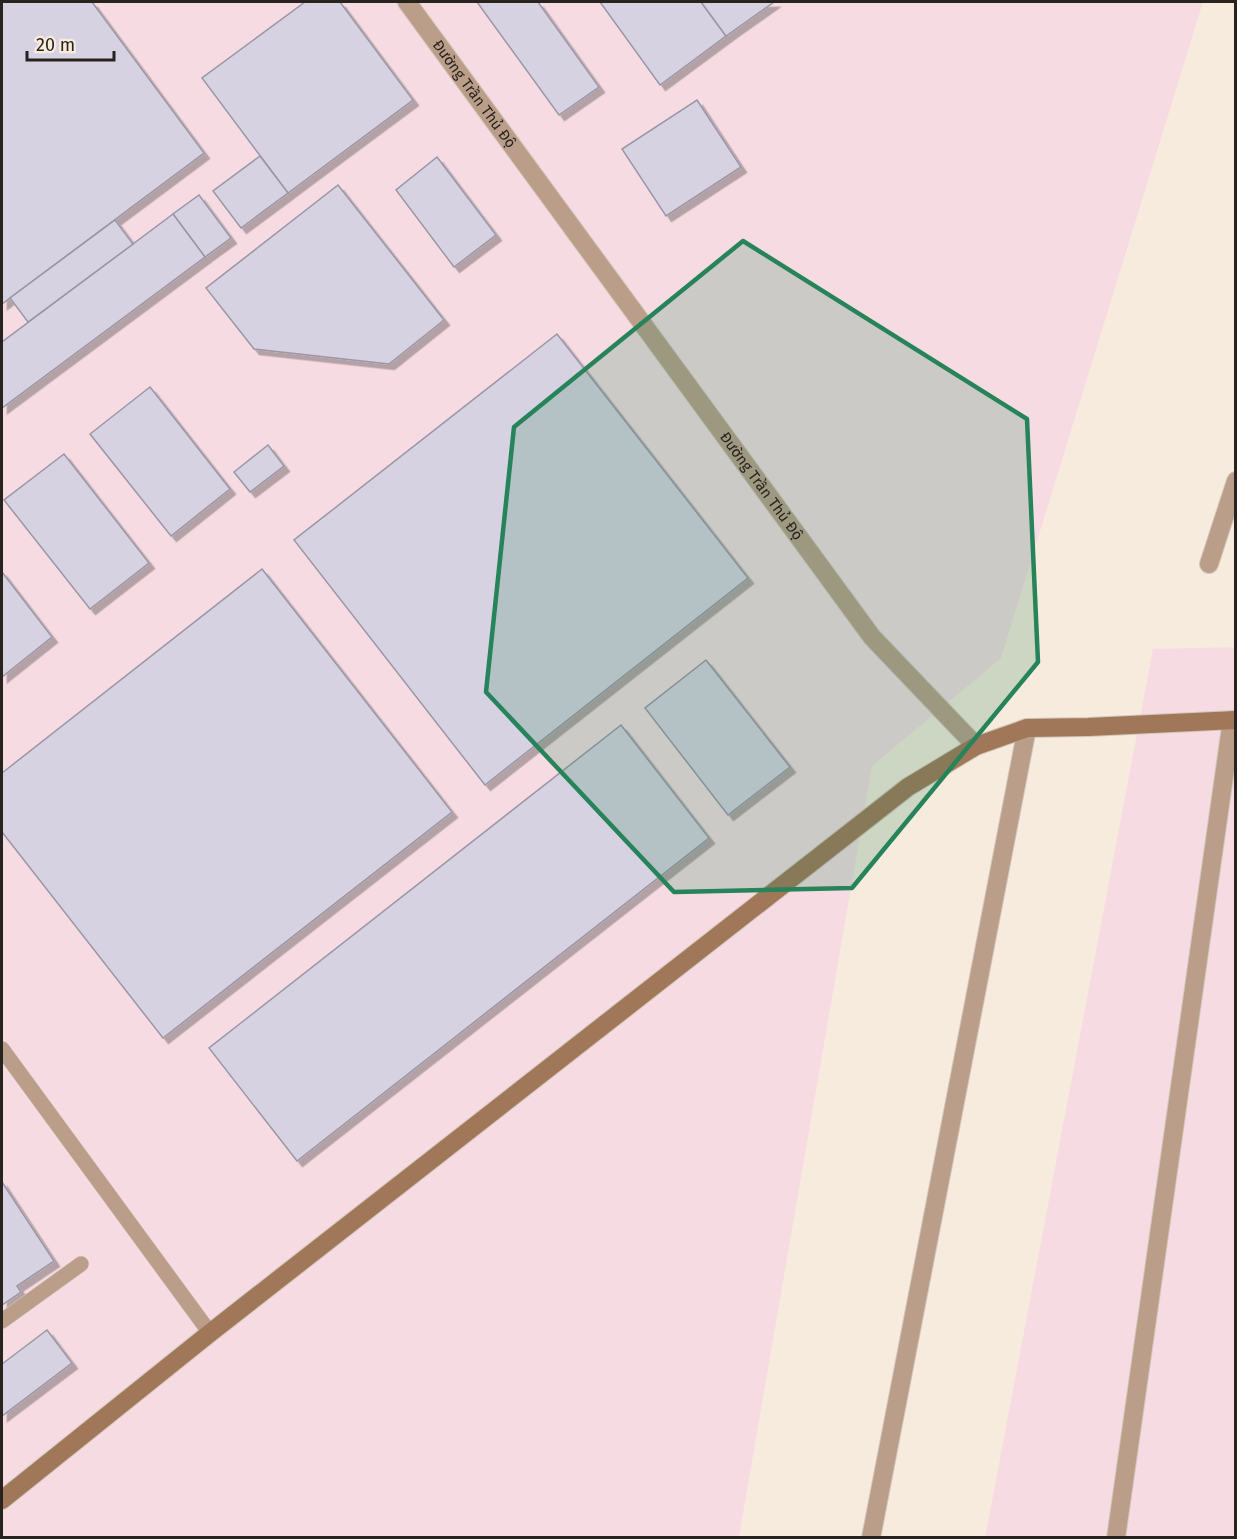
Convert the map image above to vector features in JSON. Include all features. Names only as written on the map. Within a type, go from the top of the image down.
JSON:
[{"type":"street","name":"Đường Trần Thủ Độ","points":[[407,2],[872,637],[976,746]]},
{"type":"street","points":[[1209,564],[1236,481]]},
{"type":"street","points":[[2,1500],[210,1333],[908,787],[976,746],[1027,728],[1234,720],[1116,1538]]},
{"type":"street","points":[[871,1538],[1027,728]]},
{"type":"lane","points":[[2,1050],[210,1333]]},
{"type":"lane","points":[[2,1321],[81,1264]]},
{"type":"highlighted area","points":[[743,241],[1027,419],[1038,662],[852,888],[674,892],[486,692],[514,427]]},
{"type":"shaded area","points":[[2,2],[1203,2],[1001,658],[872,766],[739,1537],[2,1538]]},
{"type":"shaded area","points":[[1235,647],[1235,1537],[985,1538],[1153,649]]},
{"type":"building","points":[[2,2],[92,2],[204,153],[2,304]]},
{"type":"building","points":[[305,2],[340,2],[413,100],[288,193],[202,78]]},
{"type":"building","points":[[477,2],[538,2],[599,87],[559,115]]},
{"type":"building","points":[[600,2],[701,2],[726,36],[660,85]]},
{"type":"building","points":[[701,2],[774,2],[726,36]]},
{"type":"building","points":[[697,100],[741,167],[666,216],[622,149]]},
{"type":"building","points":[[260,156],[288,193],[241,228],[213,191]]},
{"type":"building","points":[[437,157],[496,235],[454,267],[396,190]]},
{"type":"building","points":[[338,185],[444,320],[389,364],[254,349],[206,288]]},
{"type":"building","points":[[199,195],[231,238],[205,257],[173,214]]},
{"type":"building","points":[[173,214],[205,257],[2,408],[2,342]]},
{"type":"building","points":[[115,220],[133,244],[28,322],[10,298]]},
{"type":"building","points":[[557,334],[748,578],[485,785],[294,540]]},
{"type":"building","points":[[150,387],[230,489],[171,536],[90,434]]},
{"type":"building","points":[[268,445],[284,466],[250,492],[234,472]]},
{"type":"building","points":[[64,454],[149,563],[90,609],[4,500]]},
{"type":"building","points":[[262,569],[452,812],[163,1038],[2,832],[2,773]]},
{"type":"building","points":[[2,572],[52,637],[2,677]]},
{"type":"building","points":[[706,660],[790,767],[728,815],[645,708]]},
{"type":"building","points":[[621,725],[709,838],[297,1161],[209,1048]]},
{"type":"building","points":[[2,1182],[54,1261],[17,1286],[21,1292],[2,1305]]},
{"type":"building","points":[[47,1330],[72,1363],[2,1416],[2,1364]]}]
